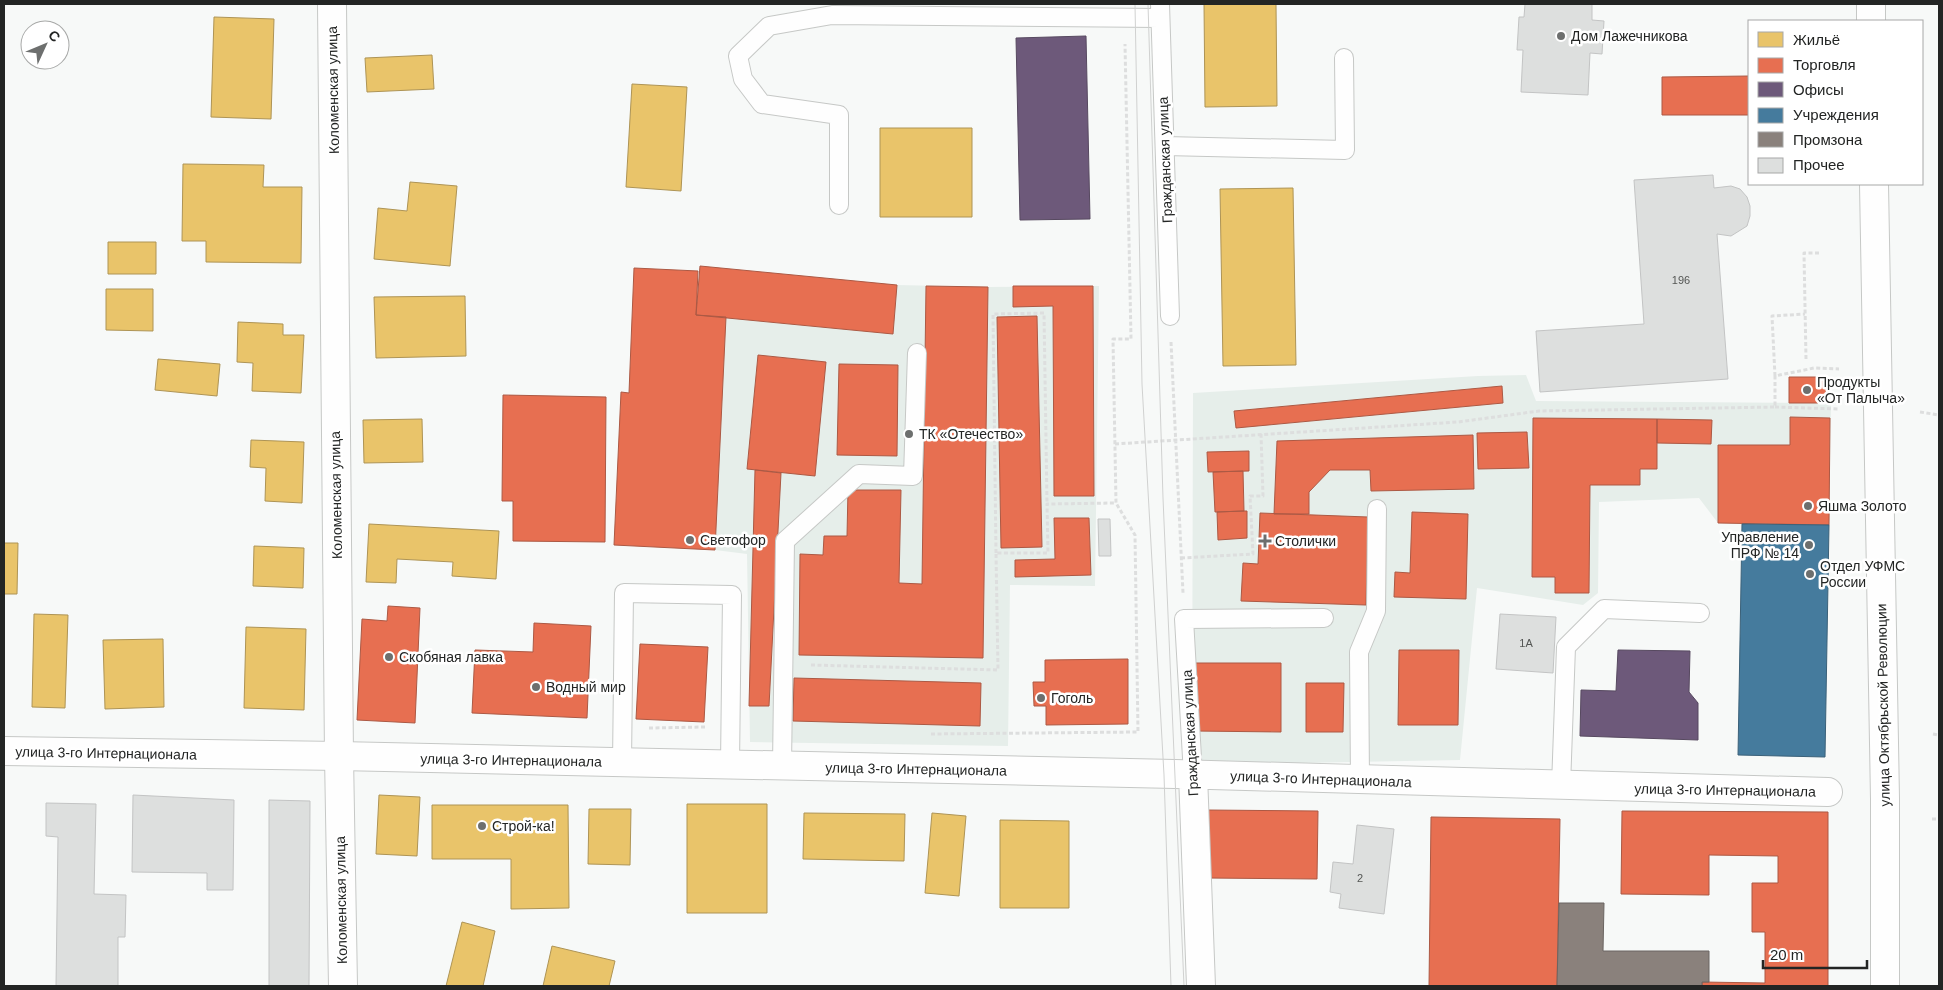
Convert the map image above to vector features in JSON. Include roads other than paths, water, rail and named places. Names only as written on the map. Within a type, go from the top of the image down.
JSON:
[{"type":"street","name":"Коломенская улица","points":[[332,4],[343,986]]},
{"type":"street","points":[[1871,4],[1871,20]]},
{"type":"street","name":"улица Октябрьской Революции","points":[[1874,185],[1885,789],[1885,986]]},
{"type":"street","name":"улица 3-го Интернационала","points":[[4,752],[339,756],[1193,775],[1828,792]]},
{"type":"street","name":"Гражданская улица","points":[[1193,775],[1201,986]]},
{"type":"lane","points":[[840,205],[839,115],[762,104],[743,79],[738,56],[769,26],[832,15],[1125,17],[1160,11]]},
{"type":"lane","name":"Гражданская улица","points":[[1160,11],[1170,316]]},
{"type":"lane","points":[[1165,146],[1345,150],[1344,58]]},
{"type":"lane","points":[[782,766],[786,541],[860,474],[913,476],[918,353]]},
{"type":"lane","points":[[1360,780],[1359,652],[1376,611],[1377,508]]},
{"type":"lane","points":[[622,763],[624,593],[732,595],[730,765]]},
{"type":"lane","points":[[1561,786],[1566,647],[1604,609],[1700,613]]},
{"type":"lane","name":"Гражданская улица","points":[[1193,775],[1184,620],[1324,618]]},
{"type":"tram line","points":[[1135,4],[1142,384],[1164,775],[1171,986]]},
{"type":"tram line","points":[[1148,4],[1163,498],[1184,986]]},
{"type":"place","name":"Дом Лажечникова","points":[[1561,36]]},
{"type":"place","name":"Продукты «От Палыча»","points":[[1807,390]]},
{"type":"place","name":"ТК «Отечество»","points":[[909,434]]},
{"type":"place","name":"Яшма Золото","points":[[1808,506]]},
{"type":"place","name":"Светофор","points":[[690,540]]},
{"type":"place","name":"Столички","points":[[1265,541]]},
{"type":"place","name":"Управление ПРФ № 14","points":[[1809,545]]},
{"type":"place","name":"Отдел УФМС России","points":[[1810,574]]},
{"type":"place","name":"Скобяная лавка","points":[[389,657]]},
{"type":"place","name":"Водный мир","points":[[536,687]]},
{"type":"place","name":"Гоголь","points":[[1041,698]]},
{"type":"place","name":"Строй-ка!","points":[[482,826]]}]
